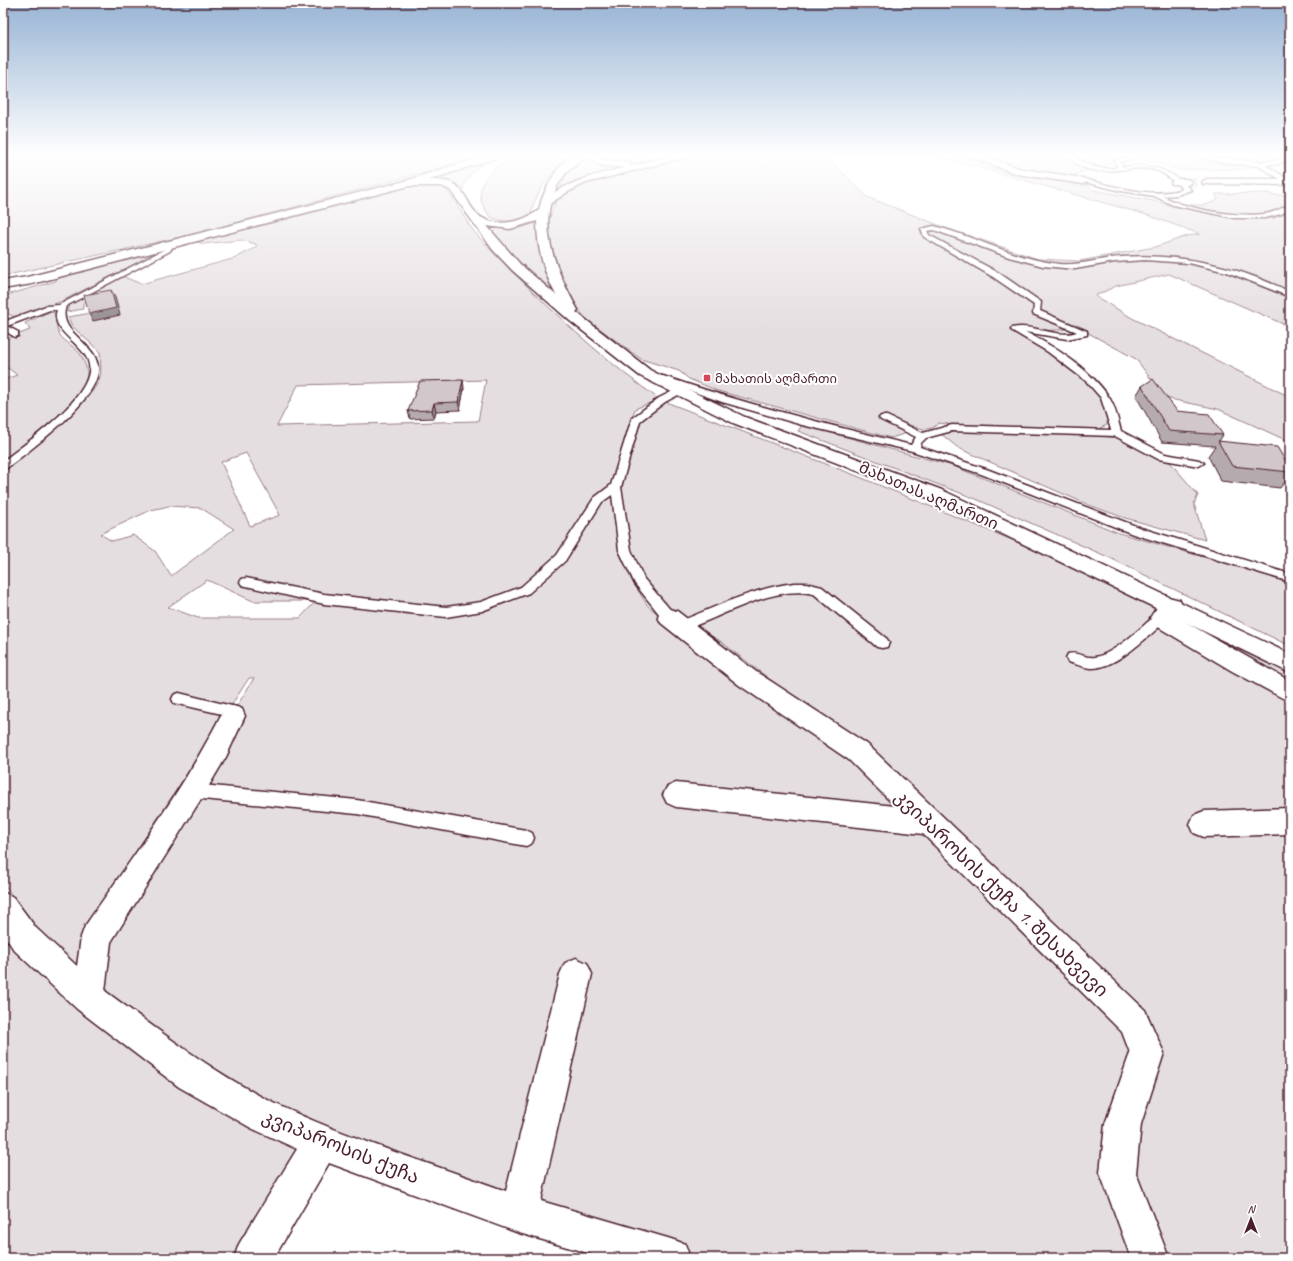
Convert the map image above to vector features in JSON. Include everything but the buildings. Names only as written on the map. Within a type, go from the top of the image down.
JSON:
[{"type":"street","points":[[3,285],[172,244],[186,242],[296,213]]},
{"type":"street","name":"მახათას აღმართი","points":[[472,213],[497,247],[516,267],[575,318],[645,372],[679,391],[739,420],[936,494],[1167,612],[1290,664]]},
{"type":"street","points":[[474,217],[486,224],[513,226],[536,219],[541,213]]},
{"type":"street","name":"მახათას აღმართი","points":[[545,213],[545,249],[551,272],[575,318]]},
{"type":"street","points":[[1167,612],[1290,692]]},
{"type":"street","name":"კვიპაროსის ქუჩა 1. შესახვევი","points":[[675,622],[747,678],[858,752],[1134,1021],[1147,1053],[1123,1124],[1118,1172],[1150,1258]]},
{"type":"street","points":[[88,998],[96,937],[192,791],[217,749],[233,716]]},
{"type":"street","points":[[676,795],[930,822]]},
{"type":"street","points":[[1204,824],[1290,821]]},
{"type":"street","name":"კვიპაროსის ქუჩა","points":[[3,907],[24,939],[88,998],[191,1075],[263,1116],[321,1142],[519,1214],[671,1258]]},
{"type":"street","points":[[519,1214],[576,974]]},
{"type":"street","points":[[252,1258],[321,1142]]},
{"type":"lane","points":[[1230,213],[1249,216],[1281,213]]},
{"type":"lane","points":[[1117,433],[1106,400],[1102,394],[1085,377],[1052,351],[1015,330],[1034,330],[1053,336],[1076,336],[1084,333],[1072,326],[1044,317],[1036,312],[1038,304],[990,271],[926,236],[923,230],[934,228],[1038,263],[1061,266],[1075,266],[1122,259],[1167,258],[1192,261],[1227,269],[1263,280],[1290,295]]},
{"type":"lane","points":[[3,326],[49,308],[62,306],[67,302],[168,250],[172,244]]},
{"type":"lane","points":[[3,466],[53,426],[83,396],[89,385],[94,371],[94,359],[90,352],[63,327],[60,315],[62,306]]},
{"type":"lane","points":[[3,326],[15,334]]},
{"type":"lane","points":[[645,372],[725,400],[805,423],[915,449],[985,472],[1137,531],[1290,578]]},
{"type":"lane","points":[[679,391],[662,400],[635,420],[616,487],[624,550],[639,581],[675,622],[760,594],[790,587],[808,587],[818,590],[882,643]]},
{"type":"lane","points":[[884,418],[922,436]]},
{"type":"lane","points":[[915,449],[916,442],[922,436],[952,428],[1117,433],[1162,458],[1199,462]]},
{"type":"lane","points":[[246,582],[324,599],[446,612],[482,606],[525,590],[562,558],[598,500],[616,487]]},
{"type":"lane","points":[[1073,658],[1094,663],[1102,660],[1138,639],[1167,612]]},
{"type":"lane","points":[[179,699],[229,710],[235,712],[233,716]]},
{"type":"lane","points":[[192,791],[358,807],[526,838]]},
{"type":"shaded area","points":[[3,213],[273,213],[194,234],[3,276]]},
{"type":"shaded area","points":[[301,213],[461,213],[486,245],[561,318],[592,347],[659,399],[635,409],[617,462],[613,492],[620,552],[632,581],[648,606],[721,665],[826,723],[719,640],[672,616],[642,581],[627,548],[619,487],[632,442],[644,413],[666,402],[857,476],[1024,545],[1154,607],[1177,616],[1290,674],[1290,1258],[671,1258],[321,1142],[253,1258],[3,1258],[3,907],[87,997],[96,937],[254,678],[249,678],[85,930],[84,978],[40,938],[3,882],[3,471],[58,427],[85,400],[95,388],[100,377],[100,352],[72,326],[68,317],[91,313],[88,302],[83,303],[83,309],[67,312],[69,304],[122,276],[141,284],[236,258],[256,247],[256,244],[241,240],[203,244],[195,241]],"holes":[[[486,380],[478,421],[277,426],[298,385]],[[246,453],[280,515],[250,526],[221,462]],[[169,506],[201,508],[234,529],[171,576],[155,551],[133,535],[112,541],[100,534],[151,510]],[[207,580],[253,601],[316,601],[300,618],[198,618],[168,607]]]},
{"type":"shaded area","points":[[488,213],[531,213],[522,219],[511,221],[490,217]]},
{"type":"shaded area","points":[[907,213],[946,228],[1038,259],[1079,261],[1155,247],[1187,236],[1200,234],[1139,213],[1214,213],[1245,218],[1274,218],[1290,213],[1290,327],[1169,274],[1116,286],[1095,296],[1132,318],[1290,397],[1290,442],[1218,409],[1165,398],[1136,359],[1081,329],[1031,331],[1021,334],[1076,372],[1100,398],[1106,411],[1107,425],[1096,430],[950,426],[948,424],[938,423],[931,428],[922,429],[905,423],[900,427],[904,430],[904,434],[891,438],[718,391],[689,379],[679,371],[641,359],[600,329],[594,329],[565,290],[552,261],[548,246],[548,230],[551,214]]},
{"type":"shaded area","points":[[1231,213],[1270,213],[1252,215]]},
{"type":"shaded area","points":[[539,222],[542,258],[553,292],[525,268],[488,228],[521,228]]},
{"type":"shaded area","points":[[164,249],[62,301],[20,317],[12,316],[3,310],[3,296],[56,281],[56,278]]},
{"type":"shaded area","points":[[49,312],[55,313],[59,334],[77,350],[82,357],[86,367],[87,378],[83,388],[64,411],[3,460],[3,380],[17,375],[8,368],[3,370],[3,340],[30,330],[25,323]]},
{"type":"shaded area","points":[[802,425],[953,466],[1119,533],[1290,583],[1290,646],[1108,557],[976,499],[798,431]]},
{"type":"shaded area","points":[[955,431],[1078,433],[1124,440],[1156,458],[1170,462],[1198,495],[1194,504],[1205,540],[1125,518],[1089,505],[967,452],[957,447],[941,434]]},
{"type":"place","name":"მახათის აღმართი","points":[[707,378]]}]
